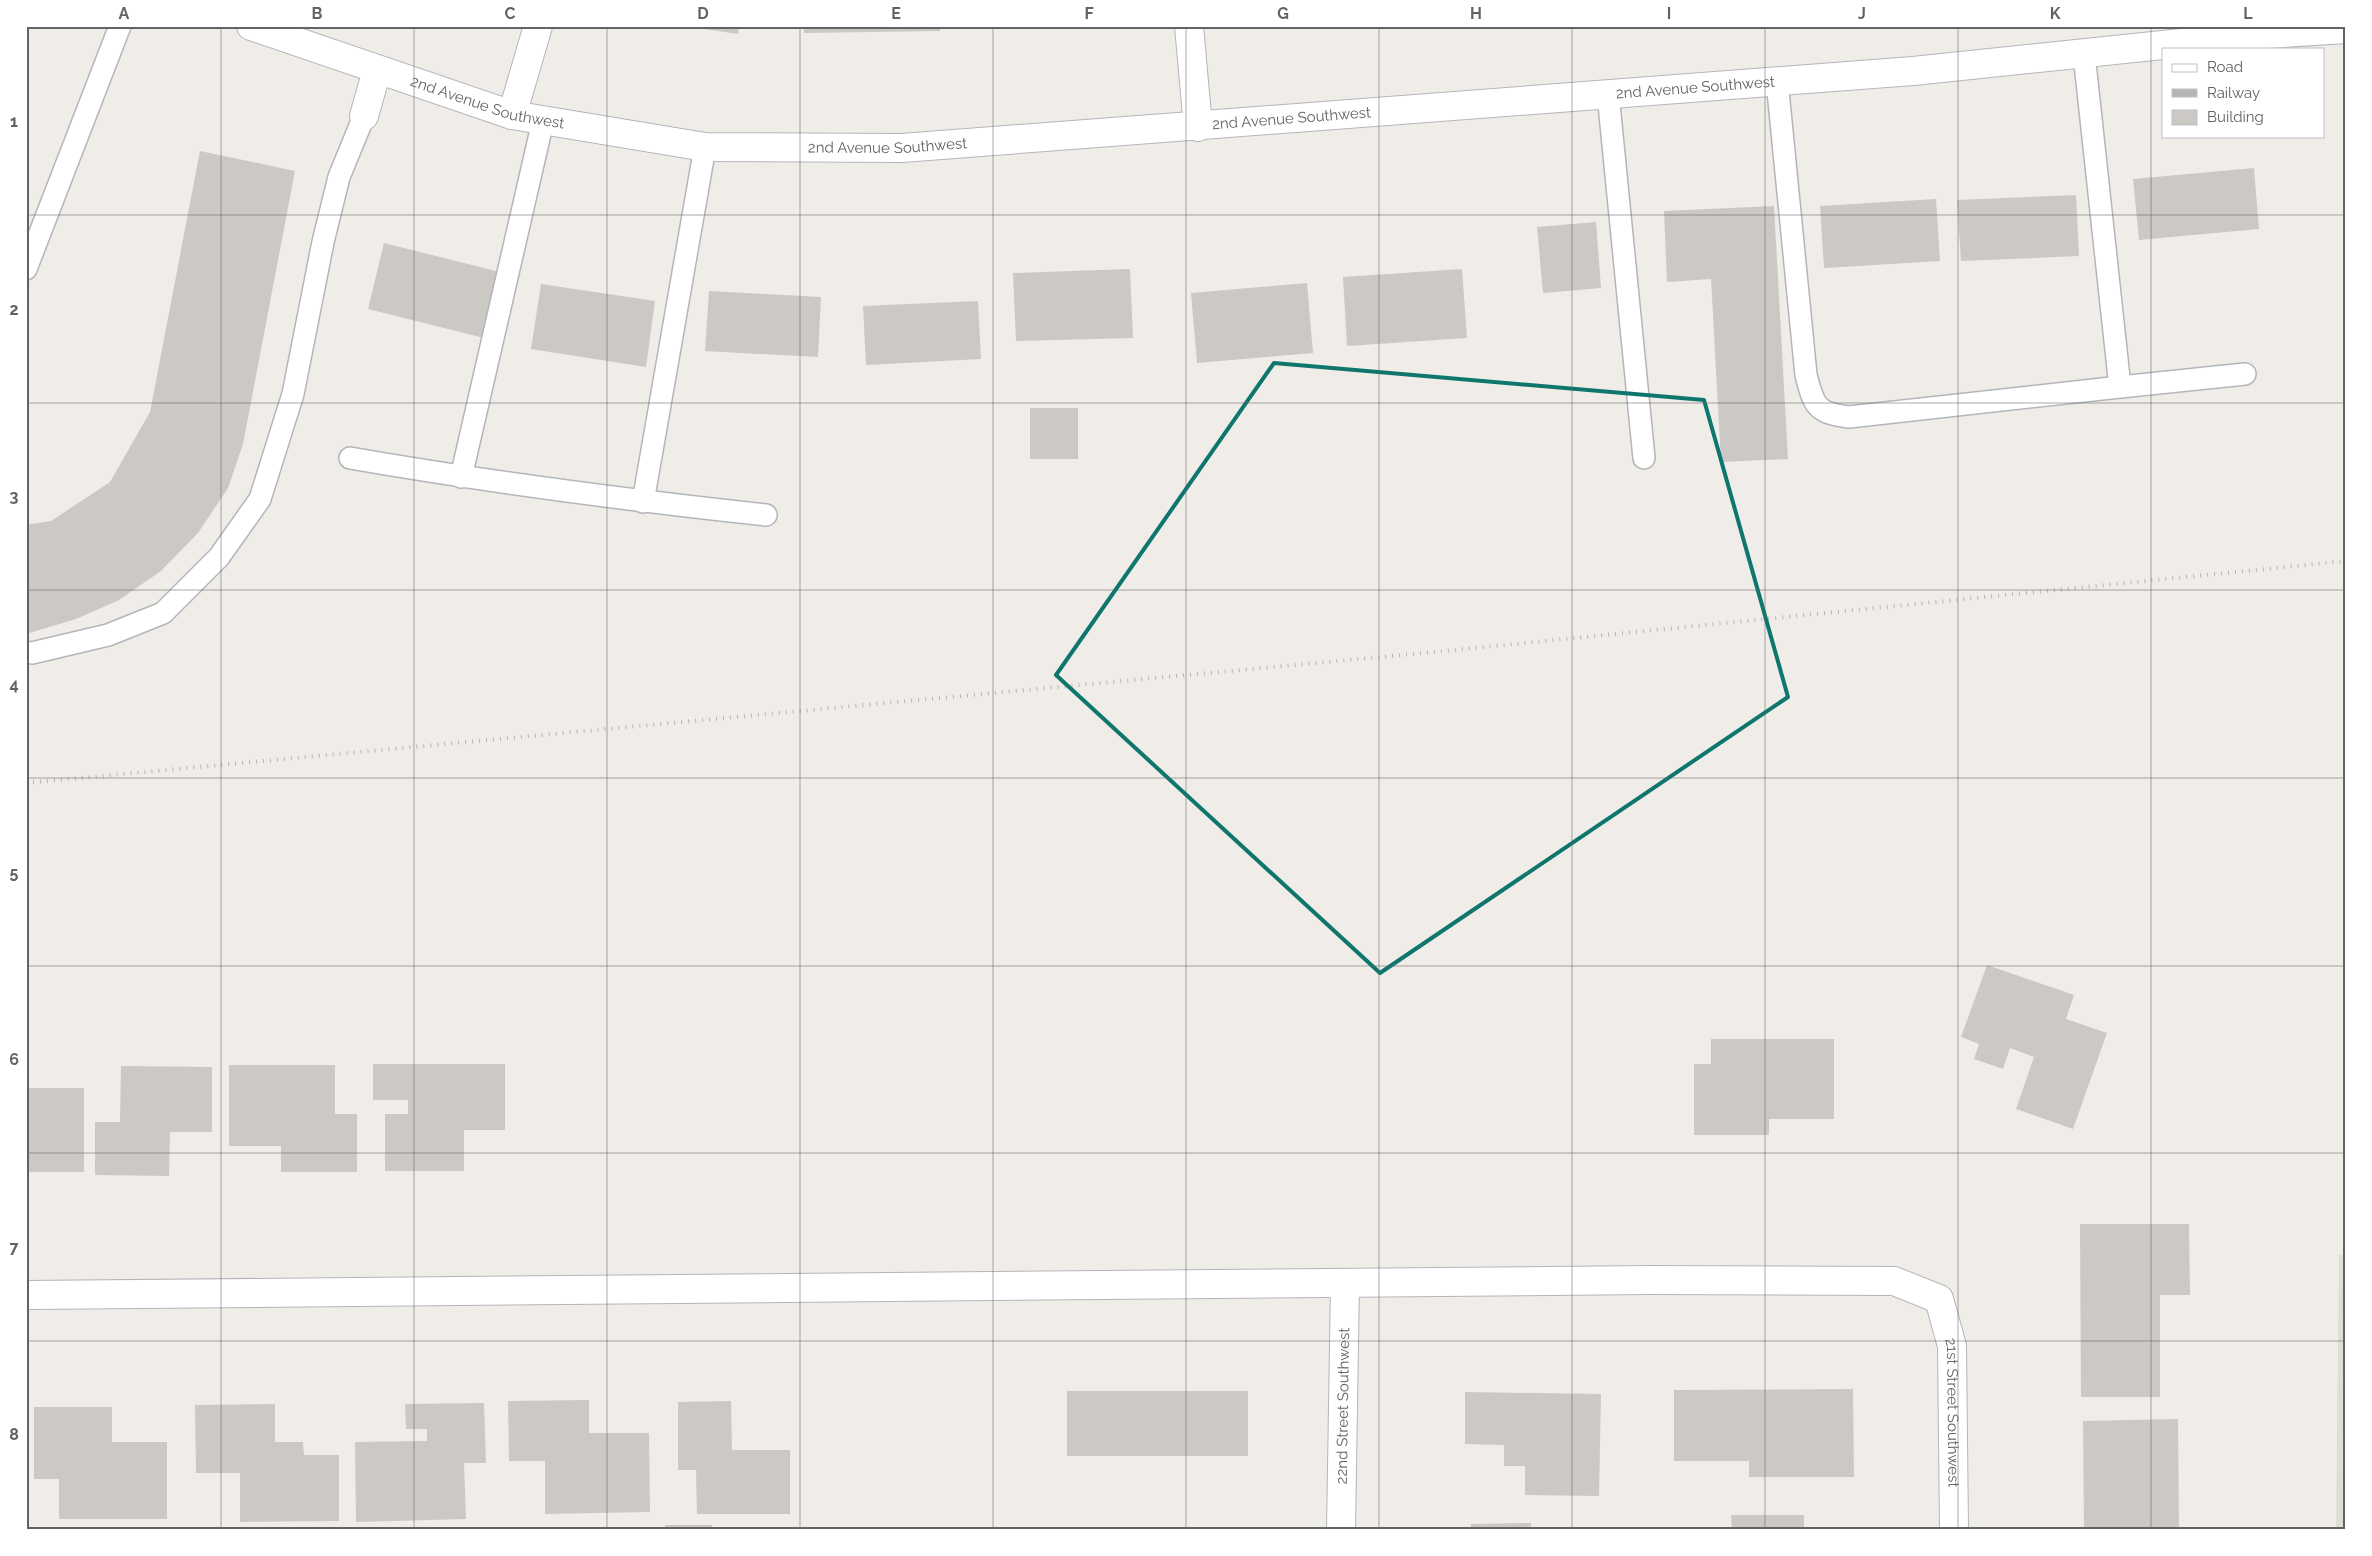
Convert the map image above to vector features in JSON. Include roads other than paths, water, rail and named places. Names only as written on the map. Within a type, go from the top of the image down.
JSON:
[{"type":"street","name":"2nd Avenue Southwest","points":[[251,26],[512,115],[705,148],[902,148],[1198,127],[1913,71],[2268,34],[2346,29]]},
{"type":"street","points":[[512,115],[538,26]]},
{"type":"street","points":[[1190,26],[1198,127]]},
{"type":"street","points":[[364,116],[377,70]]},
{"type":"street","name":"21st Street Southwest","points":[[1345,1283],[1894,1280],[1939,1299],[1952,1346],[1954,1530]]},
{"type":"street","points":[[26,1295],[1345,1283]]},
{"type":"street","name":"22nd Street Southwest","points":[[1341,1530],[1345,1283]]},
{"type":"lane","points":[[26,269],[120,26]]},
{"type":"lane","points":[[2084,54],[2120,387]]},
{"type":"lane","points":[[1777,81],[1806,375],[1812,399],[1828,415],[1849,418],[2244,374]]},
{"type":"lane","points":[[1608,94],[1644,458]]},
{"type":"lane","points":[[26,652],[32,653],[108,635],[163,613],[219,557],[260,499],[293,394],[323,242],[339,177],[364,116]]},
{"type":"lane","points":[[461,477],[543,121]]},
{"type":"lane","points":[[643,502],[705,148]]},
{"type":"lane","points":[[350,458],[461,477],[643,502],[766,515]]},
{"type":"railway","points":[[26,783],[1445,651],[2346,561]]}]
